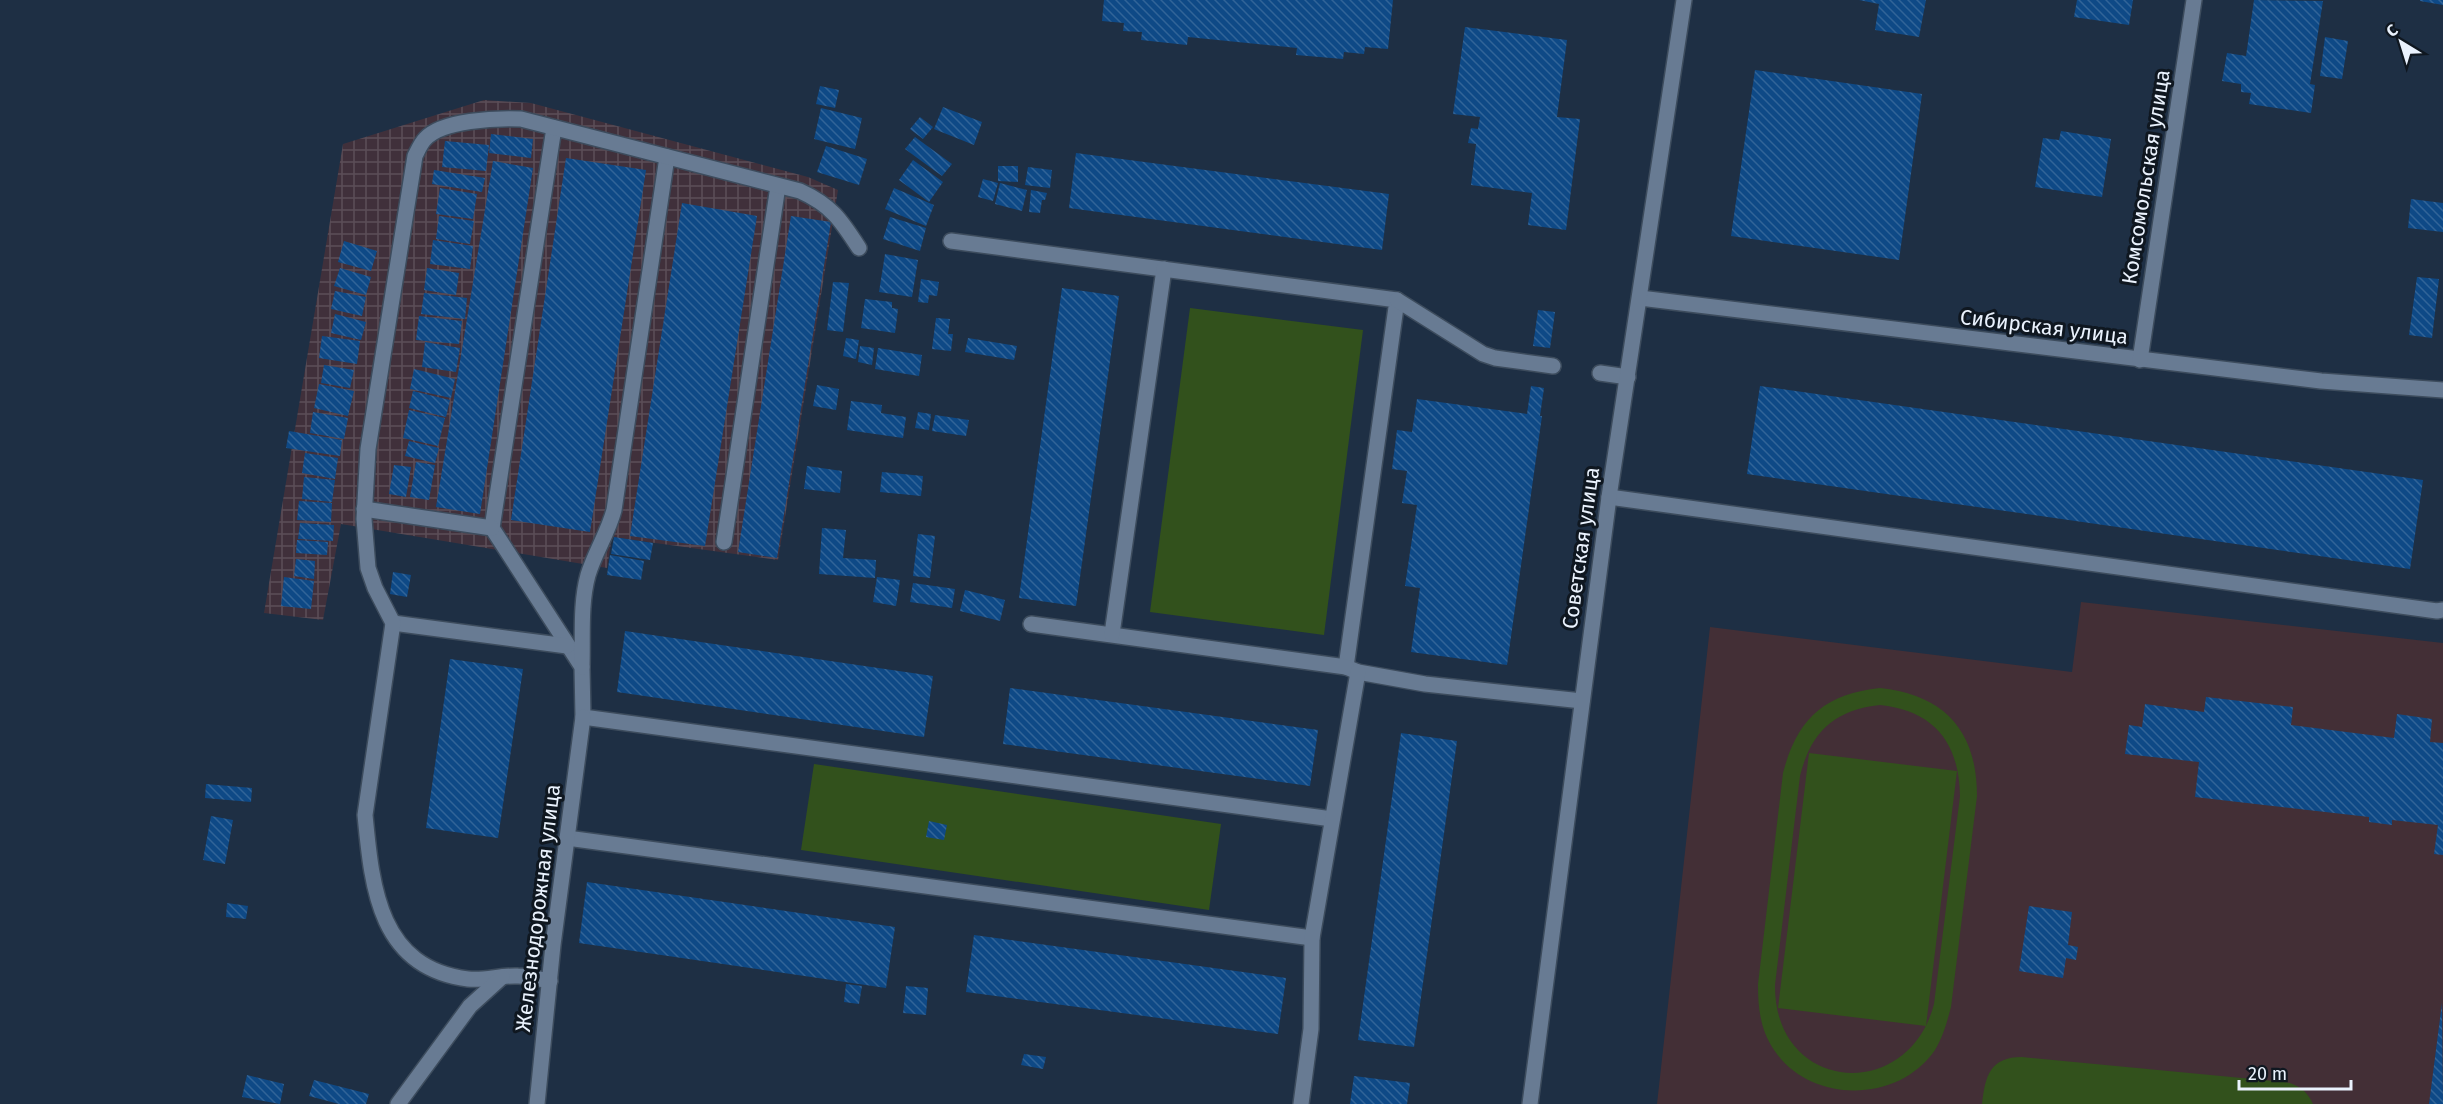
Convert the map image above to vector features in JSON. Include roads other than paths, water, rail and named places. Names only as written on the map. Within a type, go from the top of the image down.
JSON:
[{"type":"street","name":"Советская улица","points":[[1530,1104],[1609,496],[1684,0]]},
{"type":"street","name":"Комсомольская улица","points":[[2140,360],[2194,0]]},
{"type":"street","points":[[550,981],[519,976],[485,980],[469,979],[446,975],[421,964],[402,947],[391,933],[379,901],[368,846],[365,815],[393,623],[375,588],[368,568],[364,509],[368,449],[415,156],[425,138],[448,126],[501,118],[521,119],[800,192],[829,207],[859,248]]},
{"type":"street","points":[[554,128],[492,528],[582,667]]},
{"type":"street","name":"Железнодорожная улица","points":[[537,1104],[583,717],[584,596],[589,574],[614,510],[667,157]]},
{"type":"street","points":[[724,542],[778,186]]},
{"type":"street","points":[[951,241],[1397,300],[1483,354],[1495,358],[1553,366]]},
{"type":"street","points":[[1112,634],[1164,269]]},
{"type":"street","name":"Сибирская улица","points":[[1640,298],[2321,381],[2443,390]]},
{"type":"street","points":[[1301,1104],[1311,1029],[1312,938],[1332,819],[1352,669],[1397,300]]},
{"type":"street","points":[[1600,373],[1628,377]]},
{"type":"street","points":[[1609,496],[2437,611],[2443,610]]},
{"type":"street","points":[[364,509],[492,528]]},
{"type":"street","points":[[393,623],[567,645]]},
{"type":"street","points":[[1031,624],[1352,669],[1425,684],[1582,701]]},
{"type":"street","points":[[583,717],[1332,819]]},
{"type":"street","points":[[567,838],[1312,938]]},
{"type":"street","points":[[398,1104],[470,1006],[502,977]]}]
